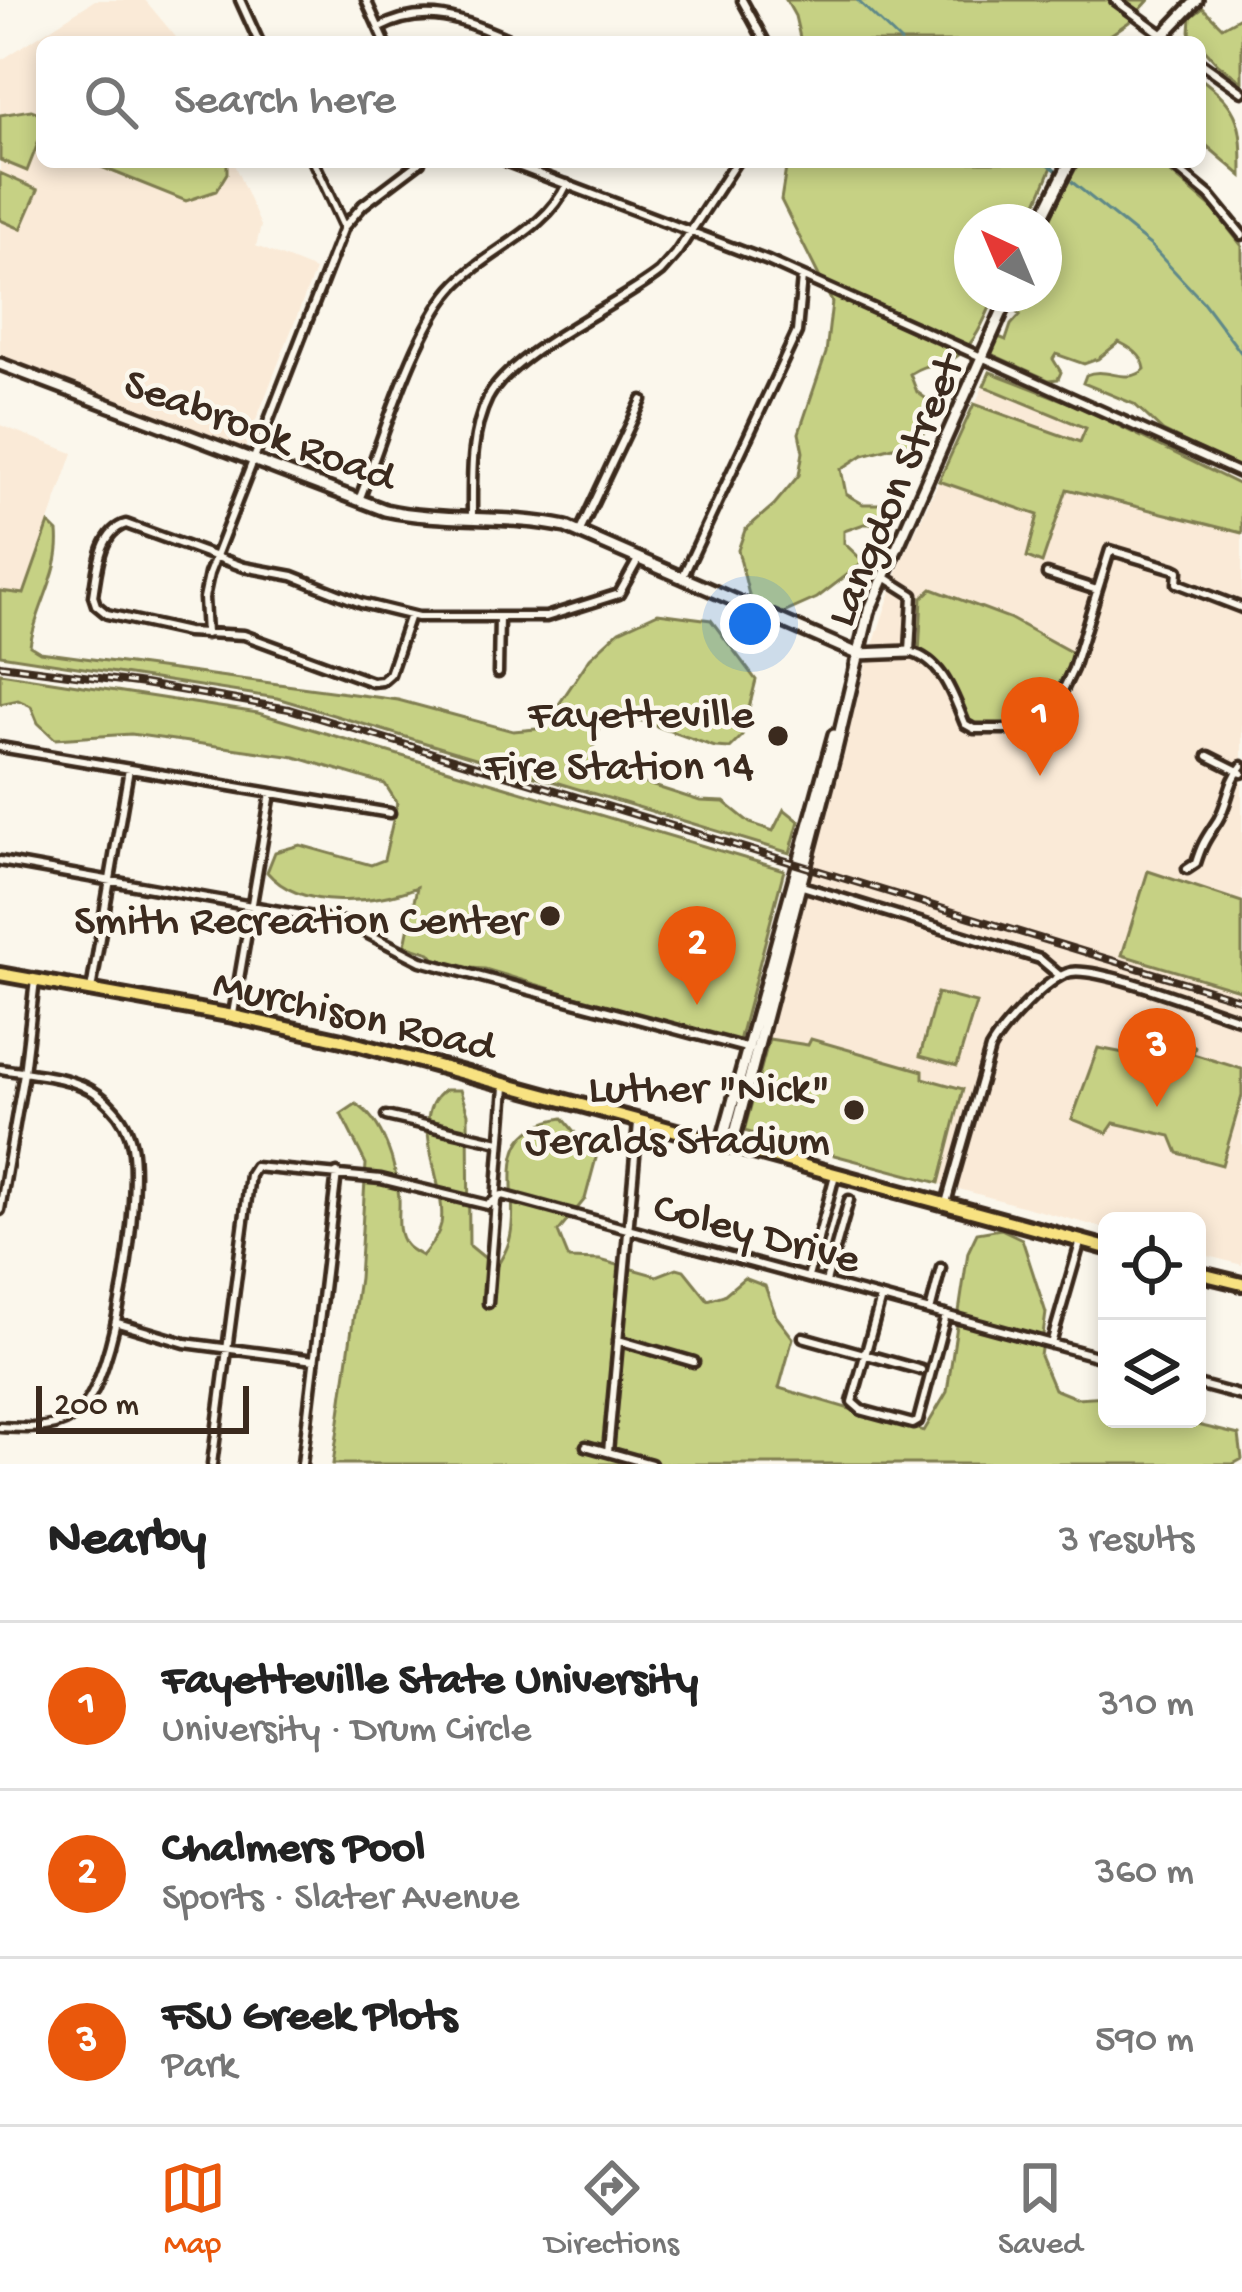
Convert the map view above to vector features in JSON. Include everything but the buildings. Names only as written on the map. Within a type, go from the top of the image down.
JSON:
[{"type":"main road","name":"Murchison Road","points":[[0,974],[232,1016],[505,1083],[1098,1245]]},
{"type":"main road","points":[[1206,1275],[1242,1284]]},
{"type":"street","points":[[239,0],[256,36]]},
{"type":"street","points":[[366,0],[382,36]]},
{"type":"street","points":[[742,0],[762,36]]},
{"type":"street","points":[[1115,0],[1159,36]]},
{"type":"street","points":[[1167,36],[1197,0]]},
{"type":"street","points":[[379,28],[405,16],[429,14],[458,19],[500,36]]},
{"type":"street","points":[[1206,66],[1242,92]]},
{"type":"street","points":[[317,168],[344,227]]},
{"type":"street","points":[[206,634],[204,598],[214,558],[344,227],[363,205],[412,168]]},
{"type":"street","points":[[523,168],[802,277],[1242,474]]},
{"type":"street","points":[[472,518],[472,463],[480,420],[499,381],[670,262],[732,168]]},
{"type":"street","points":[[1049,204],[1067,168]]},
{"type":"street","points":[[1176,168],[1210,196],[1242,235]]},
{"type":"street","points":[[359,500],[424,332],[441,302],[475,267],[538,223],[567,184]]},
{"type":"street","points":[[683,577],[797,332],[802,277]]},
{"type":"street","name":"Langdon Street","points":[[727,1143],[868,611],[1002,312]]},
{"type":"street","name":"Seabrook Road","points":[[0,364],[359,500],[404,514],[532,520],[580,531],[858,654],[910,652]]},
{"type":"street","points":[[580,531],[642,400]]},
{"type":"street","points":[[410,615],[390,674],[377,682],[244,635],[206,634],[107,614],[95,605],[93,592],[106,536],[121,524],[214,558],[293,576],[362,603],[410,615],[555,616],[615,597],[639,558]]},
{"type":"street","points":[[883,576],[913,595],[910,652],[926,656],[938,667],[965,724],[974,729],[1015,729],[1042,718],[1062,697],[1110,550],[1174,569],[1177,583],[1242,608]]},
{"type":"street","points":[[1047,574],[1097,590]]},
{"type":"street","points":[[498,673],[500,617]]},
{"type":"street","points":[[0,747],[390,813]]},
{"type":"street","points":[[1187,869],[1196,863],[1203,837],[1220,815],[1240,770],[1208,756]]},
{"type":"street","points":[[91,991],[129,769]]},
{"type":"street","points":[[232,1016],[271,793]]},
{"type":"street","points":[[0,861],[347,923],[421,961],[752,1050]]},
{"type":"street","points":[[797,884],[1039,958],[1060,976]]},
{"type":"street","points":[[946,1204],[990,1048],[1005,1027],[1060,976],[1089,972],[1242,1020]]},
{"type":"street","points":[[0,1210],[35,980]]},
{"type":"street","points":[[0,1069],[83,1085],[111,1105],[127,1129],[133,1167],[117,1323],[92,1394],[65,1421],[42,1428],[0,1427]]},
{"type":"street","points":[[488,1303],[505,1083]]},
{"type":"street","points":[[386,1117],[499,1142]]},
{"type":"street","points":[[608,1452],[638,1120]]},
{"type":"street","name":"Coley Drive","points":[[228,1349],[252,1170],[260,1166],[381,1178],[488,1205],[502,1195],[1098,1357]]},
{"type":"street","points":[[808,1277],[836,1171]]},
{"type":"street","points":[[302,1464],[337,1173]]},
{"type":"street","points":[[826,1282],[849,1200]]},
{"type":"street","points":[[1051,1344],[1081,1240]]},
{"type":"street","points":[[930,1311],[941,1268]]},
{"type":"street","points":[[881,1297],[852,1402],[854,1407],[913,1424],[918,1420],[946,1315]]},
{"type":"street","points":[[117,1323],[185,1343],[314,1360]]},
{"type":"street","points":[[803,1337],[920,1370]]},
{"type":"street","points":[[618,1340],[694,1362]]},
{"type":"street","points":[[212,1464],[228,1349]]},
{"type":"street","points":[[1206,1386],[1242,1396]]},
{"type":"street","points":[[586,1445],[651,1464]]},
{"type":"shaded area","points":[[95,0],[145,0],[175,36],[39,36]]},
{"type":"shaded area","points":[[36,38],[36,168],[236,168],[261,226],[256,246],[315,270],[244,451],[0,357],[0,61]]},
{"type":"shaded area","points":[[990,372],[1242,486],[1242,1265],[1206,1255],[1206,1212],[1098,1212],[1098,1227],[744,1131],[865,669],[900,564]]},
{"type":"shaded area","points":[[0,425],[73,453],[23,595],[0,591]]},
{"type":"green space","points":[[786,0],[1149,0],[1109,36],[800,36]]},
{"type":"green space","points":[[1203,8],[1222,27],[1242,16],[1242,82],[1206,51],[1206,36],[1190,33],[1191,17]]},
{"type":"green space","points":[[1206,83],[1224,99],[1237,120],[1242,176],[1206,145]]},
{"type":"green space","points":[[36,112],[36,148],[27,171],[0,160],[0,115]]},
{"type":"green space","points":[[104,168],[227,168],[216,191],[186,201]]},
{"type":"green space","points":[[786,168],[1052,168],[1036,204],[954,204],[954,312],[987,312],[958,356],[910,374],[917,392],[932,403],[932,416],[920,440],[863,455],[841,469],[846,494],[863,504],[879,504],[891,515],[886,524],[864,524],[844,531],[844,543],[864,562],[817,598],[781,614],[750,599],[738,550],[745,530],[799,475],[803,452],[799,433],[826,353],[832,302],[781,200]]},
{"type":"green space","points":[[1076,168],[1165,168],[1213,209],[1242,246],[1242,469],[1163,431],[1134,404],[1083,383],[1086,375],[1094,373],[1131,376],[1145,369],[1139,356],[1119,342],[1084,364],[1056,354],[1053,359],[1061,372],[1058,379],[1049,380],[989,353],[996,336],[1006,340],[1020,315],[1016,312],[1062,312],[1062,204],[1057,204]]},
{"type":"green space","points":[[0,173],[38,190],[21,229],[0,220]]},
{"type":"green space","points":[[990,372],[1078,406],[1242,486],[1242,533],[1067,489],[1042,563],[1027,557],[1038,515],[939,481],[974,404],[1080,442],[1086,428],[984,386]]},
{"type":"green space","points":[[49,523],[58,532],[58,547],[30,646],[40,652],[398,700],[513,731],[536,729],[553,713],[590,658],[619,631],[658,613],[711,620],[756,680],[742,736],[730,748],[715,747],[614,711],[599,727],[593,749],[602,765],[632,779],[700,801],[724,802],[750,823],[773,831],[784,809],[799,821],[790,853],[277,698],[0,655],[0,591],[24,594]]},
{"type":"green space","points":[[932,589],[1009,618],[1078,656],[1050,708],[1025,724],[965,724],[938,667],[919,654],[922,598]]},
{"type":"green space","points":[[0,673],[258,713],[784,870],[738,1045],[485,969],[440,966],[430,953],[405,945],[417,887],[360,900],[318,898],[281,885],[267,872],[275,852],[300,845],[371,865],[384,860],[397,803],[385,784],[295,757],[131,734],[55,739],[38,723],[31,706],[18,700],[0,704]]},
{"type":"green space","points":[[1148,871],[1242,902],[1242,991],[1122,955]]},
{"type":"green space","points":[[937,993],[976,1003],[957,1066],[920,1056]]},
{"type":"green space","points":[[1139,1025],[1177,1037],[1195,1047],[1193,1054],[1242,1069],[1242,1096],[1222,1165],[1178,1153],[1171,1136],[1114,1123],[1107,1133],[1072,1119],[1098,1048],[1124,1053]]},
{"type":"green space","name":"Luther \"Nick\" Jeralds Stadium","points":[[769,1039],[808,1045],[811,1039],[923,1071],[923,1078],[963,1089],[939,1183],[744,1131]]},
{"type":"green space","points":[[445,1090],[460,1090],[468,1114],[469,1245],[496,1267],[509,1242],[516,1150],[539,1125],[563,1118],[596,1158],[585,1199],[558,1232],[569,1259],[600,1260],[657,1276],[684,1270],[708,1300],[724,1295],[744,1278],[765,1286],[776,1316],[793,1338],[779,1388],[924,1431],[947,1392],[968,1252],[977,1233],[1001,1229],[1022,1239],[1046,1313],[1040,1356],[1054,1389],[1076,1398],[1098,1397],[1098,1428],[1206,1427],[1239,1435],[1242,1459],[1233,1464],[333,1464],[359,1278],[366,1164],[341,1114],[356,1104],[381,1133],[395,1172],[400,1234],[422,1256],[441,1224],[428,1133],[434,1101]]},
{"type":"waterway","points":[[857,0],[895,36]]},
{"type":"waterway","points":[[1053,168],[1057,171]]},
{"type":"waterway","points":[[1072,182],[1150,245],[1203,302],[1242,354]]},
{"type":"railway","points":[[0,665],[289,709],[1242,1000]]},
{"type":"place","name":"Fayetteville Fire Station 14","points":[[778,736]]},
{"type":"place","name":"Fayetteville State University","points":[[1040,776]]},
{"type":"place","name":"Smith Recreation Center","points":[[550,916]]},
{"type":"place","name":"Chalmers Pool","points":[[697,1005]]},
{"type":"place","name":"FSU Greek Plots","points":[[1157,1107]]},
{"type":"place","name":"Luther \"Nick\" Jeralds Stadium","points":[[854,1110]]}]
